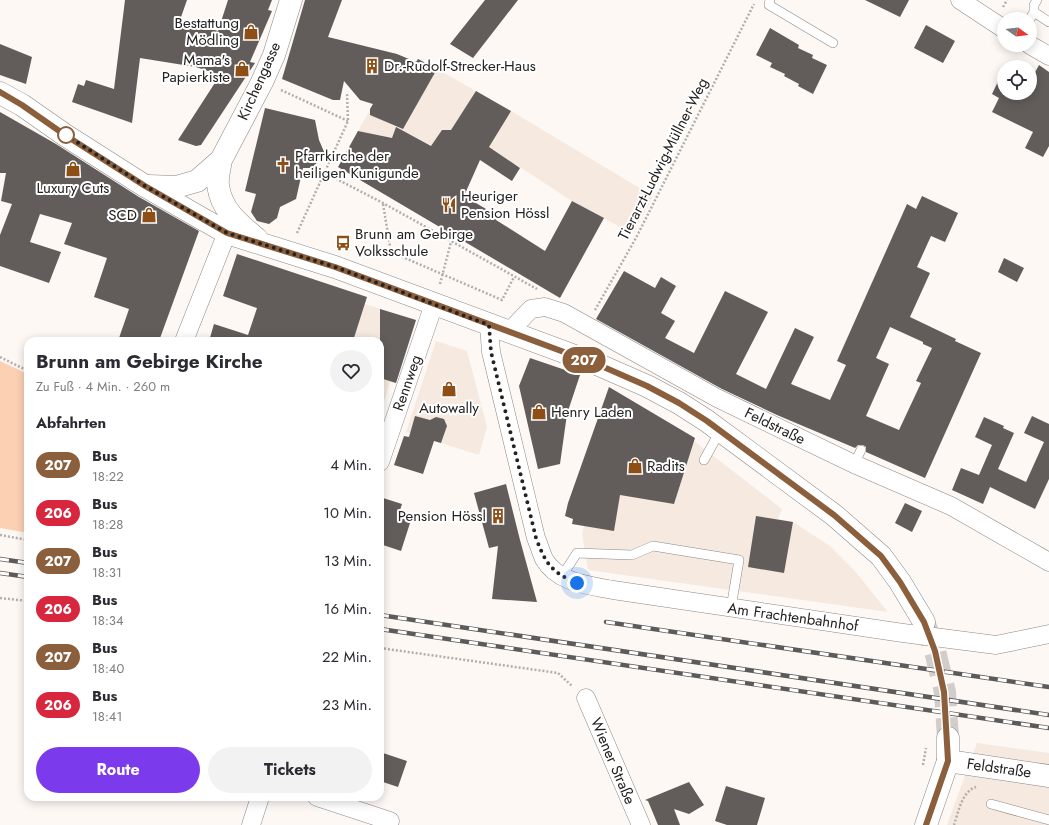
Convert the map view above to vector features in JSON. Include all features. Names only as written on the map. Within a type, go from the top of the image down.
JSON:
[{"type":"main road","name":"Kirchengasse","points":[[288,253],[264,245],[230,225],[218,184],[221,160],[262,82],[274,55],[291,0]]},
{"type":"main road","points":[[0,92],[145,186],[230,225]]},
{"type":"main road","name":"Kirchengasse","points":[[145,186],[176,187],[197,181],[221,160]]},
{"type":"main road","points":[[288,253],[335,267],[599,365],[647,386],[679,403],[720,431],[834,515],[881,556],[900,582],[924,622]]},
{"type":"main road","points":[[926,825],[948,761],[948,738]]},
{"type":"main road","name":"Feldstraße","points":[[948,761],[1049,776]]},
{"type":"street","points":[[960,0],[997,24]]},
{"type":"street","points":[[1037,49],[1049,56]]},
{"type":"street","points":[[186,337],[230,225]]},
{"type":"street","name":"Rennweg","points":[[384,450],[434,304]]},
{"type":"street","name":"Feldstraße","points":[[509,332],[531,309],[545,307],[564,313],[717,398],[858,457],[951,506],[1049,562]]},
{"type":"street","name":"Am Frachtenbahnhof","points":[[489,325],[491,352],[536,538],[544,560],[562,576],[577,583],[612,590],[903,633],[996,645],[1049,634]]},
{"type":"street","name":"Wiener Straße","points":[[586,698],[641,825]]},
{"type":"street","points":[[251,825],[259,801]]},
{"type":"street","points":[[328,801],[389,823]]},
{"type":"lane","points":[[770,0],[769,4],[834,43]]},
{"type":"lane","points":[[1033,12],[1037,0]]},
{"type":"lane","points":[[1037,18],[1049,22]]},
{"type":"lane","points":[[704,460],[720,431]]},
{"type":"lane","points":[[562,576],[577,553],[632,555],[653,546],[739,560],[732,608]]},
{"type":"lane","points":[[991,804],[1049,820]]},
{"type":"path","name":"Tierarzt-Ludwig-Müllner-Weg","points":[[586,326],[636,238],[756,0]]},
{"type":"path","points":[[262,82],[348,121]]},
{"type":"path","points":[[288,253],[348,121],[347,93]]},
{"type":"path","points":[[325,173],[541,292]]},
{"type":"path","points":[[383,204],[391,252],[502,300],[514,277]]},
{"type":"path","points":[[434,304],[451,242]]},
{"type":"path","points":[[0,357],[24,369]]},
{"type":"path","points":[[0,535],[24,539]]},
{"type":"path","points":[[0,598],[24,601]]},
{"type":"path","points":[[384,649],[558,673],[586,698]]},
{"type":"shaded area","points":[[400,56],[415,63],[418,59],[437,69],[511,111],[653,196],[633,234],[572,201],[489,147],[430,220],[338,167]]},
{"type":"shaded area","points":[[365,304],[416,320],[396,383],[390,382],[384,402],[384,337],[354,337]]},
{"type":"shaded area","name":"Autowally","points":[[436,341],[467,351],[487,427],[479,455],[406,432]]},
{"type":"shaded area","points":[[0,361],[24,372],[24,532],[0,528]]},
{"type":"shaded area","points":[[694,441],[782,509],[778,519],[793,522],[830,546],[854,570],[888,612],[588,570],[582,534],[593,490],[674,504]]},
{"type":"shaded area","points":[[977,743],[1049,753],[1049,825],[947,825]]},
{"type":"building","points":[[125,0],[187,0],[180,20],[218,31],[228,0],[272,0],[268,10],[272,11],[250,62],[255,63],[201,145],[196,146],[178,140],[220,75],[196,67],[140,58],[132,123],[72,102],[78,84],[84,86],[86,80],[114,89]]},
{"type":"building","points":[[305,0],[342,0],[328,37],[397,54],[416,62],[418,59],[437,69],[403,129],[370,115],[370,109],[373,104],[360,100],[344,81],[340,100],[333,100],[282,79]]},
{"type":"building","points":[[485,0],[518,0],[473,58],[450,44]]},
{"type":"building","points":[[865,0],[909,0],[900,17]]},
{"type":"building","points":[[926,25],[955,41],[943,63],[914,48]]},
{"type":"building","points":[[770,28],[799,45],[798,48],[813,55],[812,58],[827,65],[813,94],[784,76],[785,74],[770,67],[772,63],[756,55]]},
{"type":"building","points":[[0,44],[32,57],[26,84],[0,75]]},
{"type":"building","points":[[1039,65],[1049,72],[1049,146],[1043,157],[1025,148],[1033,132],[992,112],[998,100],[1037,100],[1037,69]]},
{"type":"building","points":[[997,84],[997,97],[992,94]]},
{"type":"building","points":[[476,91],[511,111],[489,147],[520,168],[512,181],[480,160],[464,196],[498,216],[496,220],[545,251],[572,201],[604,218],[560,298],[338,167],[358,131],[392,138],[396,127],[431,146],[442,130],[451,130]]},
{"type":"building","name":"Pfarrkirche der heiligen Kunigunde","points":[[265,108],[315,120],[319,140],[325,154],[312,168],[303,168],[296,199],[280,207],[277,218],[269,224],[257,221],[251,212],[256,194],[245,191]]},
{"type":"building","points":[[0,112],[56,144],[139,197],[199,231],[160,337],[119,337],[129,309],[94,297],[107,258],[64,244],[72,223],[40,214],[30,242],[61,252],[49,283],[0,266],[0,235],[12,204],[1,201],[6,173],[0,173]]},
{"type":"building","points":[[922,196],[958,213],[945,242],[931,236],[917,267],[930,273],[910,317],[981,353],[925,478],[866,452],[866,447],[863,445],[858,445],[855,448],[777,415],[722,389],[596,319],[624,271],[655,288],[661,277],[676,286],[661,313],[675,321],[665,338],[694,353],[725,291],[768,312],[736,374],[766,389],[795,328],[814,337],[791,384],[830,400],[846,365],[837,361],[907,204],[916,209]],"holes":[[[890,327],[923,342],[923,344],[932,348],[916,381],[921,383],[899,430],[866,416],[889,364],[876,358]]]},
{"type":"building","points":[[237,254],[367,297],[354,337],[210,337],[214,324],[248,335],[257,308],[223,296]]},
{"type":"building","points":[[1004,258],[1024,268],[1017,282],[998,272]]},
{"type":"building","points":[[380,309],[416,320],[396,383],[384,379],[384,337],[380,337]]},
{"type":"building","points":[[530,358],[580,375],[567,414],[560,464],[538,469],[519,386]]},
{"type":"building","name":"Radits","points":[[609,387],[695,438],[674,504],[620,495],[614,531],[572,524],[573,519],[565,516],[568,503]]},
{"type":"building","points":[[415,416],[430,420],[436,417],[444,419],[447,426],[441,443],[434,441],[423,474],[394,465],[404,436],[409,437]]},
{"type":"building","points":[[1032,416],[1049,424],[1049,479],[1035,509],[990,487],[983,504],[952,490],[961,468],[979,475],[992,445],[975,437],[984,417],[1004,426],[1003,428],[1014,433],[998,469],[1026,482],[1044,442],[1024,433]]},
{"type":"building","points":[[506,484],[537,602],[492,599],[498,546],[489,548],[474,493]]},
{"type":"building","points":[[384,498],[402,504],[398,516],[411,520],[401,551],[384,545]]},
{"type":"building","points":[[905,503],[922,511],[912,532],[895,523]]},
{"type":"building","points":[[756,516],[793,522],[784,573],[748,567]]},
{"type":"building","points":[[384,753],[407,761],[398,787],[384,782]]},
{"type":"building","points":[[689,782],[704,805],[689,814],[674,809],[680,825],[658,825],[648,801],[645,800]]},
{"type":"building","points":[[726,786],[765,798],[757,825],[727,825],[715,821]]},
{"type":"tunnel","points":[[924,622],[935,651],[945,692],[948,738]]},
{"type":"railway","points":[[0,559],[24,562]]},
{"type":"railway","points":[[0,573],[24,576]]},
{"type":"railway","points":[[384,616],[1049,715]]},
{"type":"railway","points":[[606,622],[1049,687]]},
{"type":"railway","points":[[384,630],[1049,728]]},
{"type":"bus line","name":"207","points":[[0,92],[145,186],[227,233],[335,267],[599,365],[647,386],[679,403],[707,421],[834,515],[881,556],[900,582],[924,622],[935,651],[944,692],[948,761],[926,825]]},
{"type":"place","name":"Bestattung Mödling","points":[[251,32]]},
{"type":"place","name":"Dr.-Rudolf-Strecker-Haus","points":[[372,66]]},
{"type":"place","name":"Mama's Papierkiste","points":[[242,69]]},
{"type":"place","name":"Pfarrkirche der heiligen Kunigunde","points":[[283,165]]},
{"type":"place","name":"Luxury Cuts","points":[[73,169]]},
{"type":"place","name":"Heuriger Pension Hössl","points":[[449,205]]},
{"type":"place","name":"SCD","points":[[149,215]]},
{"type":"place","name":"Brunn am Gebirge Volksschule","points":[[343,243]]},
{"type":"place","name":"Autowally","points":[[449,389]]},
{"type":"place","name":"Henry Laden","points":[[539,412]]},
{"type":"place","name":"Radits","points":[[635,466]]},
{"type":"place","name":"Pension Hössl","points":[[498,516]]},
{"type":"route","points":[[66,135],[145,186],[227,233],[335,267],[489,325],[491,352],[536,538],[544,560],[562,576],[577,583]]}]
